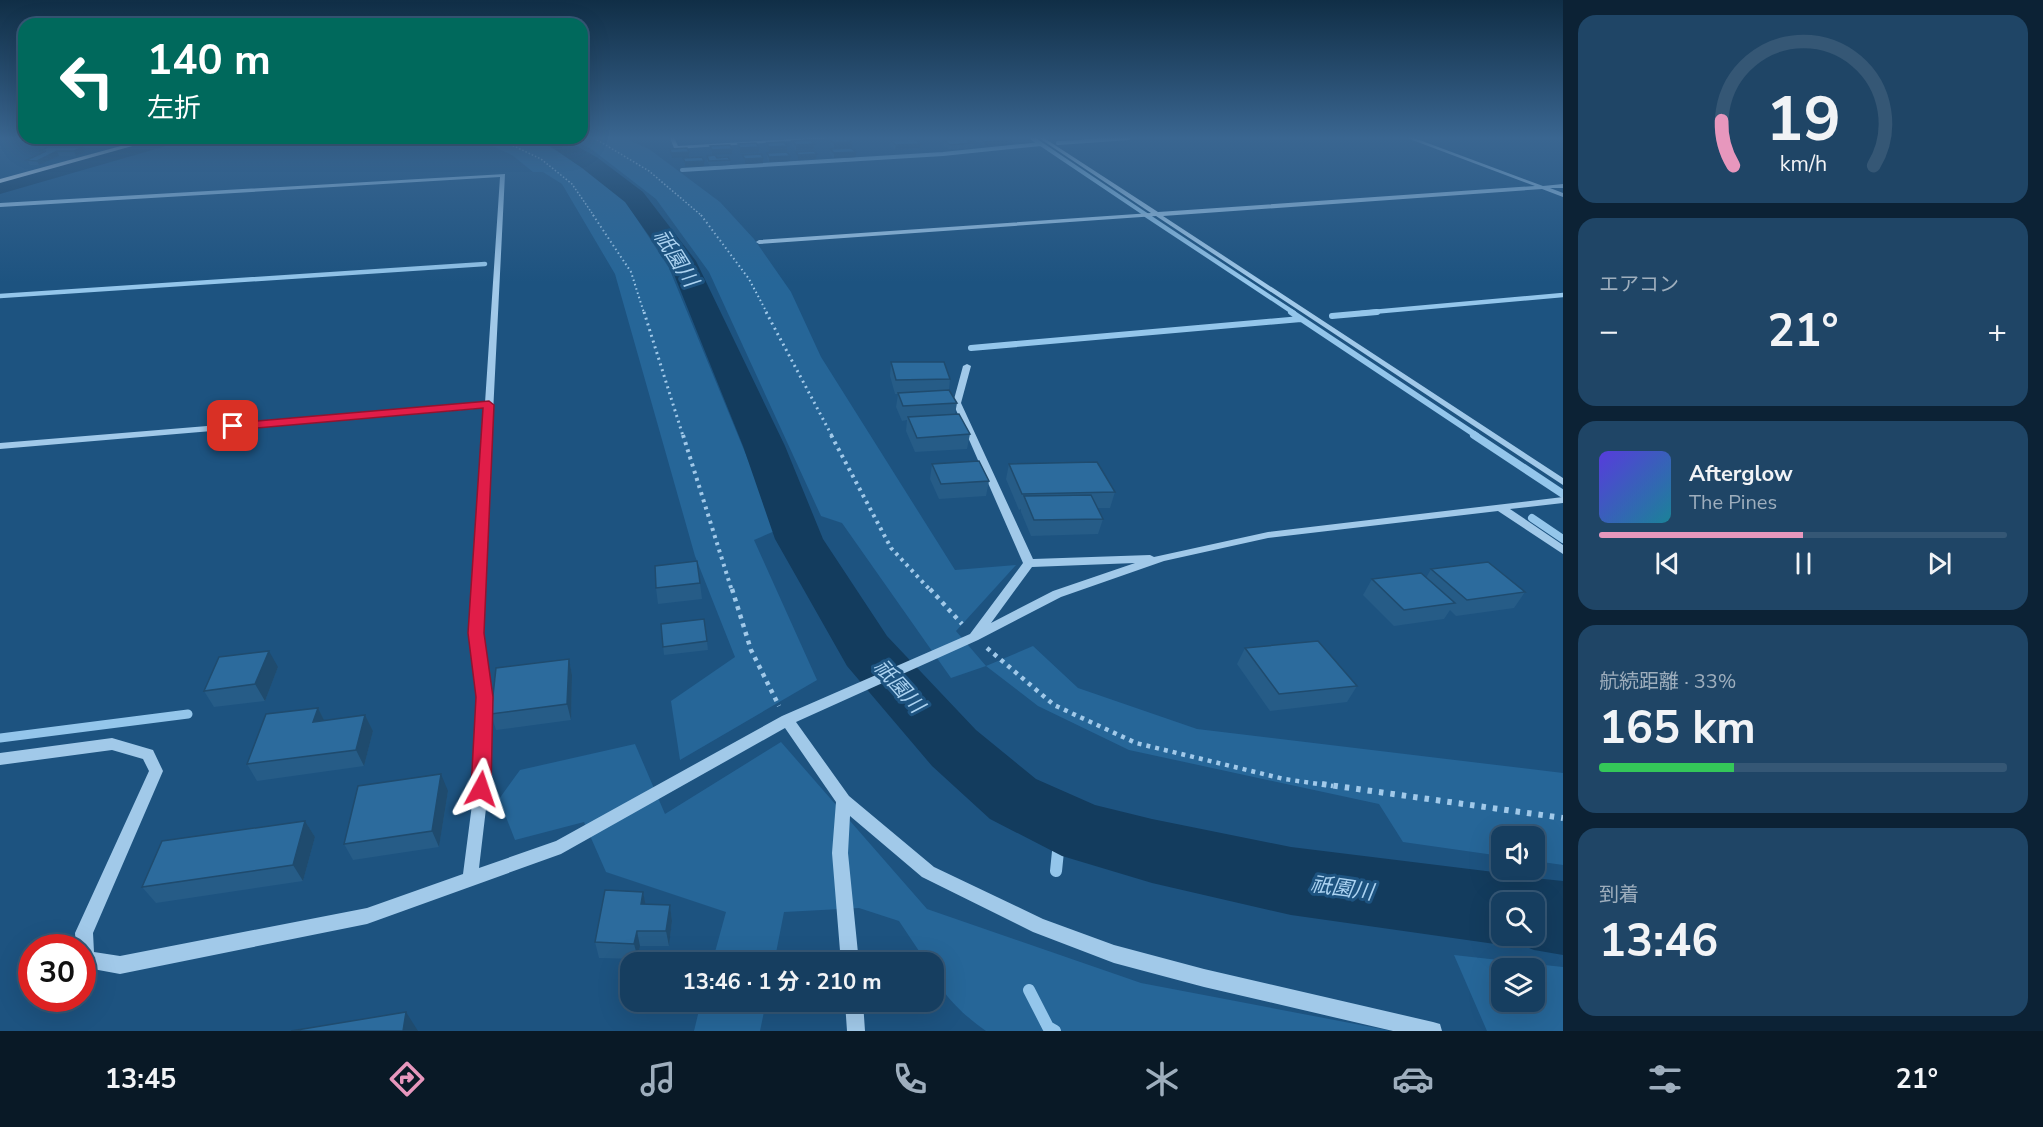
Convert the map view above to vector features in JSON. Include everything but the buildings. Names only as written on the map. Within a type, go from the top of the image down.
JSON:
[{"type":"street","points":[[0,205],[317,186]]},
{"type":"street","points":[[470,879],[484,766],[484,697],[476,633],[503,186]]},
{"type":"street","points":[[1116,186],[1563,482]]},
{"type":"street","points":[[1538,186],[1563,195]]},
{"type":"street","points":[[759,242],[1562,186]]},
{"type":"street","points":[[966,366],[957,403],[1029,563]]},
{"type":"street","points":[[0,446],[489,405]]},
{"type":"street","points":[[0,759],[112,744],[148,754],[156,771],[84,933],[86,960],[120,966],[367,916],[561,847],[787,720],[974,637],[1057,594],[1162,558],[1268,535],[1563,500]]},
{"type":"street","points":[[1501,508],[1563,550]]},
{"type":"street","points":[[1029,563],[1162,558]]},
{"type":"street","points":[[974,637],[1029,563]]},
{"type":"street","points":[[787,720],[844,801],[928,872],[1039,926],[1114,954],[1204,978],[1434,1031]]},
{"type":"street","points":[[844,801],[840,853],[849,952]]},
{"type":"street","points":[[855,1012],[856,1031]]},
{"type":"path","points":[[573,186],[631,272],[751,650],[787,720]]},
{"type":"shaded area","points":[[563,186],[609,186],[622,196],[669,268],[777,530],[754,540],[817,680],[680,760],[671,701],[735,657],[695,556],[615,274]]},
{"type":"shaded area","points":[[639,186],[699,186],[720,202],[754,239],[791,292],[821,357],[955,570],[1016,565],[956,631],[986,666],[951,678],[842,523],[821,516],[709,272],[656,199]]},
{"type":"shaded area","points":[[1033,646],[1078,688],[1197,729],[1563,773],[1563,865],[1545,862],[1545,826],[1491,826],[1491,855],[1403,842],[1379,804],[1129,750],[1038,706],[986,666]]},
{"type":"shaded area","points":[[781,742],[927,909],[1141,983],[1392,1031],[986,1031],[960,1010],[944,992],[944,952],[920,952],[899,921],[859,908],[784,912],[776,952],[715,952],[726,912],[606,872],[584,822],[515,840],[499,799],[520,770],[635,744],[665,814]]},
{"type":"shaded area","points":[[1454,955],[1491,959],[1491,1012],[1545,1012],[1545,965],[1563,967],[1563,1031],[1487,1031]]},
{"type":"shaded area","points":[[699,1012],[764,1012],[760,1031],[694,1031]]},
{"type":"waterway","name":"祇園川","points":[[620,186],[634,197],[686,267],[764,446],[799,539],[867,651],[954,748],[1013,799],[1086,834],[1152,851],[1291,881],[1491,908]]},
{"type":"waterway","points":[[1104,186],[1148,216]]},
{"type":"waterway","points":[[1146,215],[1294,313]]},
{"type":"waterway","points":[[0,296],[485,264]]},
{"type":"waterway","points":[[1361,313],[1563,295]]},
{"type":"waterway","points":[[1291,312],[1477,436]]},
{"type":"waterway","points":[[1332,316],[1377,312]]},
{"type":"waterway","points":[[971,348],[1301,319]]},
{"type":"waterway","points":[[1474,435],[1563,494]]},
{"type":"waterway","points":[[1532,518],[1563,539]]},
{"type":"waterway","points":[[0,738],[188,714]]},
{"type":"waterway","points":[[1056,871],[1061,822]]},
{"type":"waterway","name":"祇園川","points":[[1545,916],[1563,918]]},
{"type":"waterway","points":[[1029,990],[1048,1027],[1055,1031]]},
{"type":"route","points":[[233,426],[489,405],[476,633],[484,697],[484,766],[481,789]]}]
